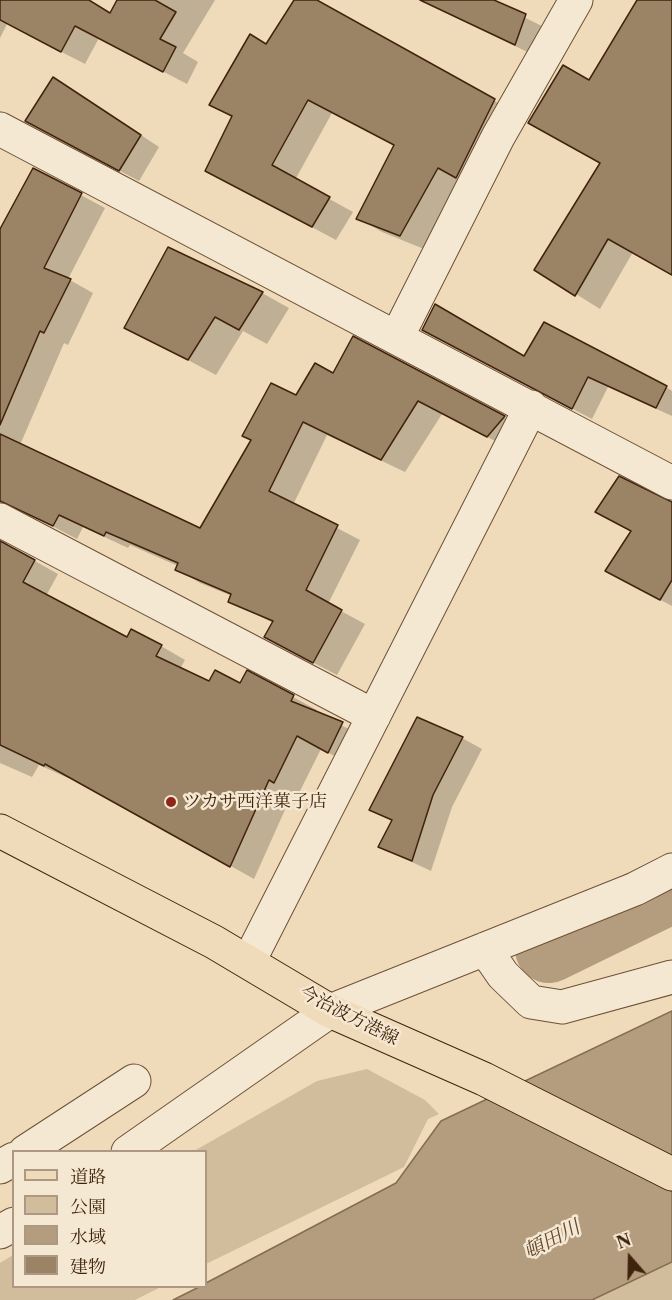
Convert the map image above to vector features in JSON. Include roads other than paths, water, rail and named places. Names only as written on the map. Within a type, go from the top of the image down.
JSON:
[{"type":"main road","name":"今治波方港線","points":[[0,831],[249,961],[330,1011],[484,1079],[672,1174]]},
{"type":"street","points":[[398,337],[498,137],[576,0]]},
{"type":"street","points":[[0,129],[672,483]]},
{"type":"street","points":[[249,961],[531,407]]},
{"type":"street","points":[[0,520],[374,716]]},
{"type":"street","points":[[131,1150],[330,1011],[635,889],[672,870]]},
{"type":"street","points":[[485,949],[503,975],[531,1002],[562,1008],[672,977]]},
{"type":"street","points":[[28,1150],[134,1082]]},
{"type":"water","name":"頓田川","points":[[672,1011],[672,1262],[592,1300],[173,1300],[197,1288],[207,1288],[207,1282],[396,1183],[441,1121]]},
{"type":"waterway","points":[[549,949],[672,889]]},
{"type":"place","name":"ツカサ西洋菓子店","points":[[171,802]]}]
